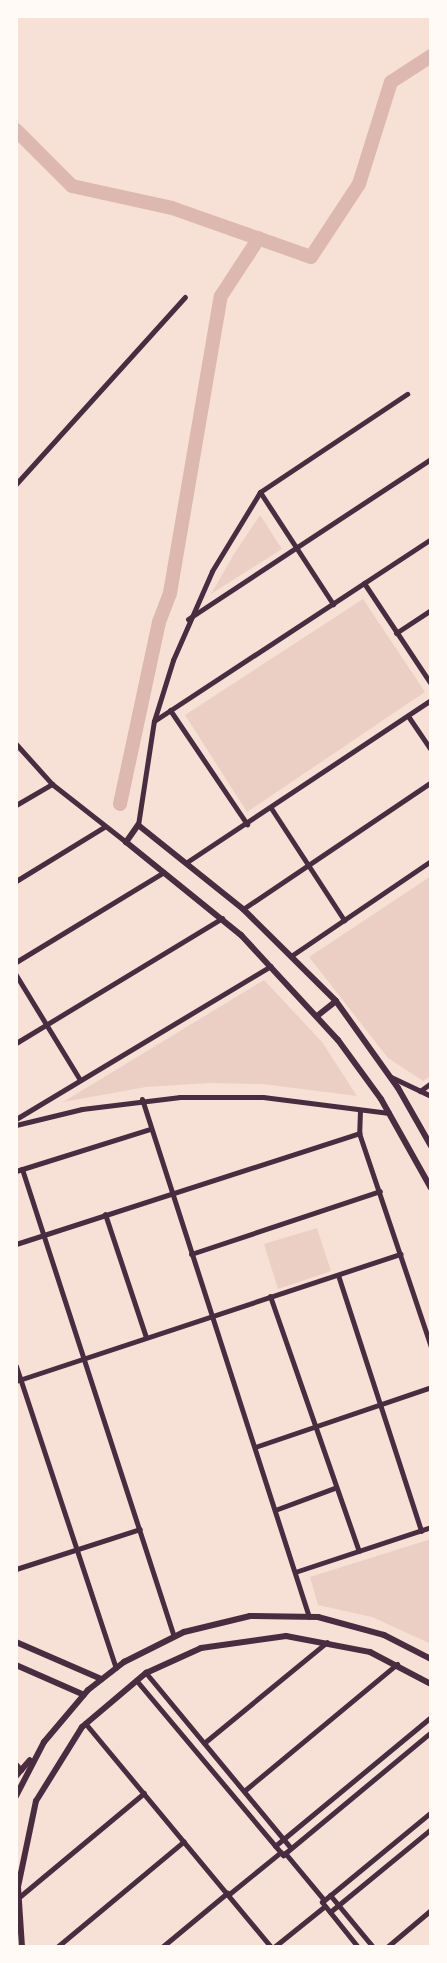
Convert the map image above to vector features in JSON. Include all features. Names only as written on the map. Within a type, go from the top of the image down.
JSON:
[{"type":"street","points":[[16,484],[185,297]]},
{"type":"street","points":[[126,842],[138,825],[154,721],[188,619],[260,492],[407,394]]},
{"type":"street","points":[[188,619],[431,459]]},
{"type":"street","points":[[260,492],[333,604]]},
{"type":"street","points":[[154,721],[431,539]]},
{"type":"street","points":[[364,583],[431,684]]},
{"type":"street","points":[[396,633],[431,610]]},
{"type":"street","points":[[187,862],[431,700]]},
{"type":"street","points":[[170,710],[246,824]]},
{"type":"street","points":[[408,716],[431,750]]},
{"type":"street","points":[[16,744],[52,784],[104,827],[126,842],[222,918],[271,966],[317,1016],[389,1113],[431,1188]]},
{"type":"street","points":[[244,909],[431,782]]},
{"type":"street","points":[[16,805],[52,784]]},
{"type":"street","points":[[271,808],[344,920]]},
{"type":"street","points":[[138,825],[244,909],[336,1001],[389,1076],[431,1146]]},
{"type":"street","points":[[16,881],[104,827]]},
{"type":"street","points":[[291,956],[431,861]]},
{"type":"street","points":[[16,962],[164,872]]},
{"type":"street","points":[[16,1043],[222,918]]},
{"type":"street","points":[[16,1119],[271,966]]},
{"type":"street","points":[[16,975],[80,1080]]},
{"type":"street","points":[[317,1016],[336,1001]]},
{"type":"street","points":[[389,1076],[431,1096]]},
{"type":"street","points":[[420,1091],[431,1083]]},
{"type":"street","points":[[16,1125],[142,1099],[263,1097],[389,1113]]},
{"type":"street","points":[[142,1099],[170,1193],[309,1616]]},
{"type":"street","points":[[360,1110],[359,1133],[431,1347]]},
{"type":"street","points":[[150,1129],[19,1170],[140,1529],[174,1636]]},
{"type":"street","points":[[16,1244],[359,1133]]},
{"type":"street","points":[[191,1254],[380,1191]]},
{"type":"street","points":[[105,1214],[146,1337]]},
{"type":"street","points":[[18,1381],[401,1254]]},
{"type":"street","points":[[338,1275],[421,1531]]},
{"type":"street","points":[[270,1296],[334,1488],[359,1550]]},
{"type":"street","points":[[16,1366],[18,1381],[78,1549],[116,1668]]},
{"type":"street","points":[[255,1447],[313,1424],[431,1387]]},
{"type":"street","points":[[275,1510],[334,1488]]},
{"type":"street","points":[[295,1572],[431,1528]]},
{"type":"street","points":[[16,1569],[140,1529]]},
{"type":"street","points":[[16,1796],[38,1752],[84,1695],[116,1668],[174,1636],[250,1616],[309,1616],[376,1632],[431,1659]]},
{"type":"street","points":[[22,1947],[18,1898],[21,1858],[36,1801],[64,1750],[85,1724],[146,1673],[174,1658],[229,1641],[286,1636],[328,1641],[397,1664],[431,1684]]},
{"type":"street","points":[[204,1743],[328,1641]]},
{"type":"street","points":[[16,1642],[101,1679]]},
{"type":"street","points":[[244,1792],[397,1664]]},
{"type":"street","points":[[16,1665],[84,1695]]},
{"type":"street","points":[[146,1673],[291,1848]]},
{"type":"street","points":[[136,1680],[275,1846],[283,1852],[358,1947]]},
{"type":"street","points":[[275,1846],[431,1717]]},
{"type":"street","points":[[85,1724],[273,1947],[324,1903],[330,1895],[431,1812]]},
{"type":"street","points":[[162,1947],[228,1894],[291,1848],[431,1732]]},
{"type":"street","points":[[16,1776],[19,1767],[38,1752]]},
{"type":"street","points":[[18,1898],[144,1793]]},
{"type":"street","points":[[330,1912],[431,1829]]},
{"type":"street","points":[[57,1947],[184,1841]]},
{"type":"street","points":[[330,1895],[374,1947]]},
{"type":"street","points":[[387,1947],[431,1910]]},
{"type":"shaded area","points":[[260,515],[282,549],[211,594],[234,554]]},
{"type":"shaded area","points":[[363,599],[425,692],[247,812],[185,715]]},
{"type":"shaded area","points":[[431,876],[431,1076],[423,1081],[388,1058],[309,957]]},
{"type":"shaded area","points":[[264,980],[322,1042],[357,1096],[262,1084],[209,1083],[146,1087],[63,1102]]},
{"type":"shaded area","points":[[317,1228],[331,1271],[278,1289],[264,1244]]},
{"type":"shaded area","points":[[431,1539],[431,1644],[372,1617],[318,1605],[310,1577]]},
{"type":"waterway","points":[[16,130],[72,186],[172,208],[311,257],[359,184],[391,82],[431,56]]},
{"type":"waterway","points":[[120,804],[159,622],[170,593],[221,296],[259,238]]}]
